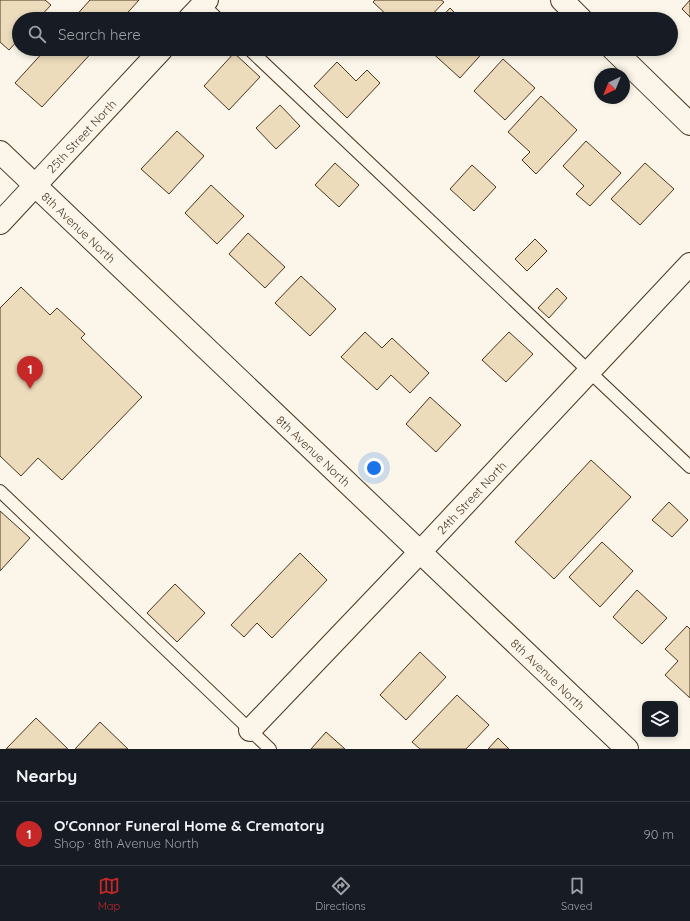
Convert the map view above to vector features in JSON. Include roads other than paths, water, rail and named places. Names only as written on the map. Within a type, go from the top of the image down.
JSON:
[{"type":"street","points":[[562,0],[574,12]]},
{"type":"street","name":"25th Street North","points":[[0,223],[156,56]]},
{"type":"street","points":[[619,56],[690,124]]},
{"type":"street","name":"8th Avenue North","points":[[0,152],[626,749]]},
{"type":"street","name":"24th Street North","points":[[250,730],[420,552],[690,264]]},
{"type":"lane","points":[[256,56],[690,467]]},
{"type":"lane","points":[[0,491],[270,749]]},
{"type":"place","name":"O'Connor Funeral Home & Crematory","points":[[30,389]]}]
